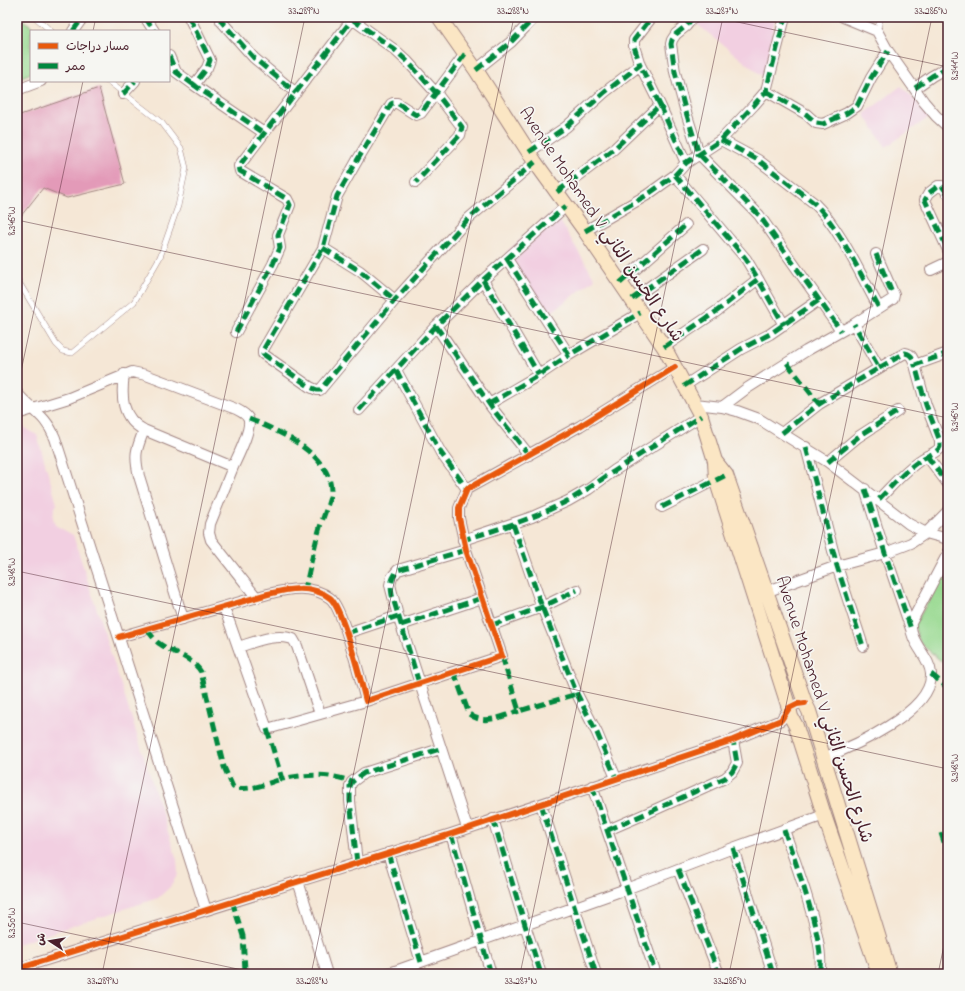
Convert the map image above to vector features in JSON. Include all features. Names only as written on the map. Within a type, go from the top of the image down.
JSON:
[{"type":"main road","name":"Avenue Mohamed V شارع الحسن الثاني","points":[[439,17],[476,70],[532,157],[664,347],[698,410],[761,594],[809,710],[890,974]]},
{"type":"main road","name":"Avenue Mohamed V شارع الحسن الثاني","points":[[761,594],[791,717],[796,726],[824,815],[879,974]]},
{"type":"street","points":[[74,30],[83,17]]},
{"type":"street","points":[[145,17],[153,30]]},
{"type":"street","points":[[189,17],[210,60],[207,68],[194,85]]},
{"type":"street","points":[[221,17],[221,22],[254,58],[296,92]]},
{"type":"street","points":[[476,70],[511,42],[535,17]]},
{"type":"street","points":[[652,17],[634,40],[634,46],[640,65],[686,163]]},
{"type":"street","points":[[693,17],[686,26],[676,34],[671,44],[675,72],[699,154],[759,215],[841,331]]},
{"type":"street","points":[[584,231],[646,195],[676,174],[686,163],[721,140],[766,91],[785,17]]},
{"type":"street","points":[[843,17],[877,31],[888,51],[930,109],[948,127]]},
{"type":"street","points":[[236,332],[273,264],[280,248],[278,235],[290,205],[287,199],[238,168],[353,18],[395,50],[420,74],[460,124],[462,131],[460,135],[416,182]]},
{"type":"street","points":[[766,91],[806,114],[816,123],[823,124],[848,113],[857,106],[871,78],[888,51]]},
{"type":"street","points":[[465,54],[437,94],[419,115],[414,114],[396,104],[391,104],[337,196],[323,248],[262,350],[265,357],[310,387],[319,391],[395,300],[469,218],[532,157],[605,92],[640,65]]},
{"type":"street","points":[[170,58],[176,72],[264,133]]},
{"type":"street","points":[[915,88],[948,67]]},
{"type":"street","points":[[17,90],[38,82]]},
{"type":"street","points":[[124,94],[133,82]]},
{"type":"street","points":[[557,192],[614,149],[660,105]]},
{"type":"street","points":[[721,140],[758,160],[822,210],[844,244],[879,308]]},
{"type":"street","points":[[676,174],[746,259],[784,325]]},
{"type":"street","points":[[948,194],[942,186],[938,186],[929,193],[926,200],[948,250]]},
{"type":"street","points":[[359,410],[436,326],[483,280],[566,206]]},
{"type":"street","points":[[620,283],[686,225]]},
{"type":"street","points":[[323,248],[360,271],[395,300]]},
{"type":"street","points":[[632,299],[703,249]]},
{"type":"street","points":[[722,407],[746,389],[806,351],[891,301],[894,297],[876,254]]},
{"type":"street","points":[[507,259],[569,355]]},
{"type":"street","points":[[931,270],[948,262]]},
{"type":"street","points":[[664,347],[717,311],[758,279]]},
{"type":"street","points":[[483,280],[539,375]]},
{"type":"street","points":[[684,386],[741,349],[770,334],[819,300]]},
{"type":"street","points":[[489,404],[640,313]]},
{"type":"street","points":[[854,324],[879,368]]},
{"type":"street","points":[[436,326],[489,404],[529,455]]},
{"type":"street","points":[[782,433],[819,404],[905,353],[909,353],[912,356],[926,405],[941,444],[939,449],[927,456],[905,473],[879,499]]},
{"type":"street","points":[[915,365],[948,353]]},
{"type":"street","points":[[224,607],[267,729],[366,701],[502,656],[465,545],[459,518],[459,508],[467,489],[580,426],[675,367]]},
{"type":"street","points":[[396,370],[442,452],[467,489]]},
{"type":"street","points":[[17,414],[69,398],[124,374],[132,372],[146,374],[236,409],[246,415],[250,423],[248,430],[210,524],[209,533],[211,540],[257,598]]},
{"type":"street","points":[[124,374],[122,393],[125,408],[131,421],[136,426],[233,467]]},
{"type":"street","points":[[19,396],[43,417],[55,438],[206,910]]},
{"type":"street","points":[[467,828],[419,683],[390,585],[392,577],[398,570],[465,545],[568,501],[588,489],[698,410],[722,407],[737,410],[759,419],[828,462],[879,499],[909,524],[926,533],[948,539]]},
{"type":"street","points":[[828,462],[858,437],[898,411]]},
{"type":"street","points":[[144,430],[135,452],[139,476],[183,619]]},
{"type":"street","points":[[806,447],[838,566],[863,646]]},
{"type":"street","points":[[927,456],[948,484]]},
{"type":"street","points":[[662,507],[721,477]]},
{"type":"street","points":[[823,758],[848,749],[881,731],[909,711],[924,695],[929,684],[931,674],[911,630],[865,489]]},
{"type":"street","points":[[761,594],[838,566],[885,553],[911,543],[926,533],[948,511]]},
{"type":"street","points":[[513,524],[542,607],[577,694],[597,733],[616,778]]},
{"type":"street","points":[[911,630],[913,620],[948,553]]},
{"type":"street","points":[[119,637],[290,589],[305,589],[331,598],[336,606],[347,633],[366,701]]},
{"type":"street","points":[[492,625],[542,607],[577,590]]},
{"type":"street","points":[[347,633],[482,598]]},
{"type":"street","points":[[238,647],[274,637],[286,636],[293,639],[297,646],[320,714]]},
{"type":"street","points":[[17,968],[32,969],[206,910],[450,834],[733,740],[781,720],[789,708],[797,704],[805,703]]},
{"type":"street","points":[[781,720],[796,726],[811,720]]},
{"type":"street","points":[[608,830],[659,809],[725,778],[732,772],[737,762],[733,740]]},
{"type":"street","points":[[357,863],[350,801],[350,786],[352,782],[364,773],[440,749]]},
{"type":"street","points":[[592,786],[656,974]]},
{"type":"street","points":[[541,804],[596,974]]},
{"type":"street","points":[[387,974],[574,908],[824,815]]},
{"type":"street","points":[[493,819],[541,974]]},
{"type":"street","points":[[784,830],[794,858],[817,936],[821,961],[818,974]]},
{"type":"street","points":[[450,834],[491,974]]},
{"type":"street","points":[[733,848],[774,974]]},
{"type":"street","points":[[388,853],[421,962]]},
{"type":"street","points":[[678,869],[719,974]]},
{"type":"street","points":[[298,881],[327,974]]},
{"type":"lane","points":[[35,17],[50,30]]},
{"type":"lane","points":[[877,31],[881,17]]},
{"type":"lane","points":[[17,279],[56,344],[63,351],[72,353],[134,302],[160,257],[178,206],[186,168],[181,148],[162,123],[109,82]]},
{"type":"shaded area","points":[[688,17],[775,17],[766,79]]},
{"type":"shaded area","points":[[901,86],[931,116],[886,147],[864,114]]},
{"type":"shaded area","points":[[554,211],[595,279],[545,317],[505,253]]},
{"type":"shaded area","points":[[17,423],[37,435],[57,504],[54,509],[53,518],[55,525],[73,535],[177,860],[178,874],[170,887],[158,898],[17,944]]},
{"type":"green space","points":[[17,17],[21,17],[35,30],[30,30],[30,73],[17,79]]},
{"type":"green space","points":[[948,567],[948,667],[920,643],[914,626]]},
{"type":"building","points":[[99,88],[125,184],[67,198],[43,188],[17,221],[17,116]]},
{"type":"marked path","points":[[74,30],[83,17]]},
{"type":"marked path","points":[[145,17],[153,30]]},
{"type":"marked path","points":[[189,17],[210,60],[207,68],[194,85],[264,133]]},
{"type":"marked path","points":[[221,17],[221,21],[254,58],[296,93]]},
{"type":"marked path","points":[[236,332],[273,264],[280,248],[278,235],[290,205],[287,199],[240,171],[239,166],[354,17]]},
{"type":"marked path","points":[[476,70],[511,42],[535,17]]},
{"type":"marked path","points":[[529,152],[566,127],[605,92],[640,65],[634,46],[634,40],[652,17]]},
{"type":"marked path","points":[[693,17],[686,26],[676,34],[671,44],[675,72],[699,154],[759,215],[841,331]]},
{"type":"marked path","points":[[585,231],[647,195],[675,175],[686,163],[721,140],[754,105],[766,91],[785,17]]},
{"type":"marked path","points":[[352,19],[395,50],[408,62],[437,94],[462,127],[460,135],[416,182]]},
{"type":"marked path","points":[[766,91],[806,114],[816,123],[823,124],[847,113],[857,106],[871,78],[888,51]]},
{"type":"marked path","points":[[465,54],[421,113],[416,115],[397,103],[391,104],[337,196],[323,248],[263,350],[263,354],[310,387],[320,390],[395,300],[469,218],[535,162]]},
{"type":"marked path","points":[[170,58],[176,72],[194,85]]},
{"type":"marked path","points":[[557,192],[614,149],[660,105],[640,65]]},
{"type":"marked path","points":[[915,88],[948,67]]},
{"type":"marked path","points":[[123,94],[134,82]]},
{"type":"marked path","points":[[660,105],[686,163]]},
{"type":"marked path","points":[[721,140],[758,160],[814,203],[824,213],[833,225],[879,308]]},
{"type":"marked path","points":[[675,175],[746,259],[758,279]]},
{"type":"marked path","points":[[948,194],[942,186],[938,186],[929,193],[925,200],[948,250]]},
{"type":"marked path","points":[[359,410],[436,326],[483,280],[566,206]]},
{"type":"marked path","points":[[620,283],[686,225]]},
{"type":"marked path","points":[[323,248],[360,271],[395,300]]},
{"type":"marked path","points":[[632,299],[703,249]]},
{"type":"marked path","points":[[876,254],[892,293]]},
{"type":"marked path","points":[[507,259],[569,355],[640,313]]},
{"type":"marked path","points":[[664,347],[717,311],[758,279],[784,325]]},
{"type":"marked path","points":[[483,280],[539,375]]},
{"type":"marked path","points":[[684,386],[741,349],[770,334],[819,300]]},
{"type":"marked path","points":[[782,433],[819,404],[879,368],[854,324]]},
{"type":"marked path","points":[[436,326],[492,408],[529,455]]},
{"type":"marked path","points":[[879,368],[905,353],[911,356],[915,365],[948,353]]},
{"type":"marked path","points":[[489,404],[539,375],[569,355]]},
{"type":"marked path","points":[[787,363],[819,404]]},
{"type":"marked path","points":[[879,499],[910,468],[935,452],[940,447],[940,441],[926,405],[915,365]]},
{"type":"marked path","points":[[396,370],[441,453],[467,489]]},
{"type":"marked path","points":[[828,462],[858,437],[898,411]]},
{"type":"marked path","points":[[463,538],[463,540],[530,518],[569,500],[701,416]]},
{"type":"marked path","points":[[249,419],[274,430],[301,445],[323,466],[329,478],[331,492],[320,527],[305,589]]},
{"type":"marked path","points":[[806,447],[837,566],[863,646]]},
{"type":"marked path","points":[[927,456],[948,484]]},
{"type":"marked path","points":[[662,507],[726,475]]},
{"type":"marked path","points":[[865,489],[911,629]]},
{"type":"marked path","points":[[513,524],[542,607],[577,694],[597,733],[616,778]]},
{"type":"marked path","points":[[419,683],[392,595],[392,579],[398,570],[466,550]]},
{"type":"marked path","points":[[492,625],[542,607],[577,590]]},
{"type":"marked path","points":[[401,625],[482,598]]},
{"type":"marked path","points":[[347,633],[398,616]]},
{"type":"marked path","points":[[147,630],[158,643],[188,659],[201,672],[224,767],[233,787],[252,788],[282,779]]},
{"type":"marked path","points":[[502,656],[519,711],[577,694]]},
{"type":"marked path","points":[[454,672],[469,714],[475,718],[487,720],[519,711]]},
{"type":"marked path","points":[[931,674],[948,688]]},
{"type":"marked path","points":[[267,729],[282,779],[318,775],[335,777],[352,782]]},
{"type":"marked path","points":[[608,830],[725,778],[732,772],[737,763],[733,740]]},
{"type":"marked path","points":[[357,863],[350,801],[350,786],[352,782],[364,773],[440,749]]},
{"type":"marked path","points":[[592,786],[656,974]]},
{"type":"marked path","points":[[541,804],[596,974]]},
{"type":"marked path","points":[[493,819],[541,974]]},
{"type":"marked path","points":[[784,830],[802,881],[815,926],[819,947],[820,963],[818,974]]},
{"type":"marked path","points":[[941,833],[948,854]]},
{"type":"marked path","points":[[451,834],[491,974]]},
{"type":"marked path","points":[[733,848],[773,974]]},
{"type":"marked path","points":[[388,853],[421,962]]},
{"type":"marked path","points":[[678,869],[719,974]]},
{"type":"marked path","points":[[232,901],[243,936],[244,974]]},
{"type":"cycle path","points":[[119,637],[268,594],[291,589],[307,589],[323,594],[330,598],[335,605],[346,630],[366,701],[502,656],[466,550],[459,518],[459,508],[467,489],[580,426],[675,367]]},
{"type":"cycle path","points":[[17,969],[451,834],[733,740],[781,720],[789,708],[797,704],[805,703]]}]
